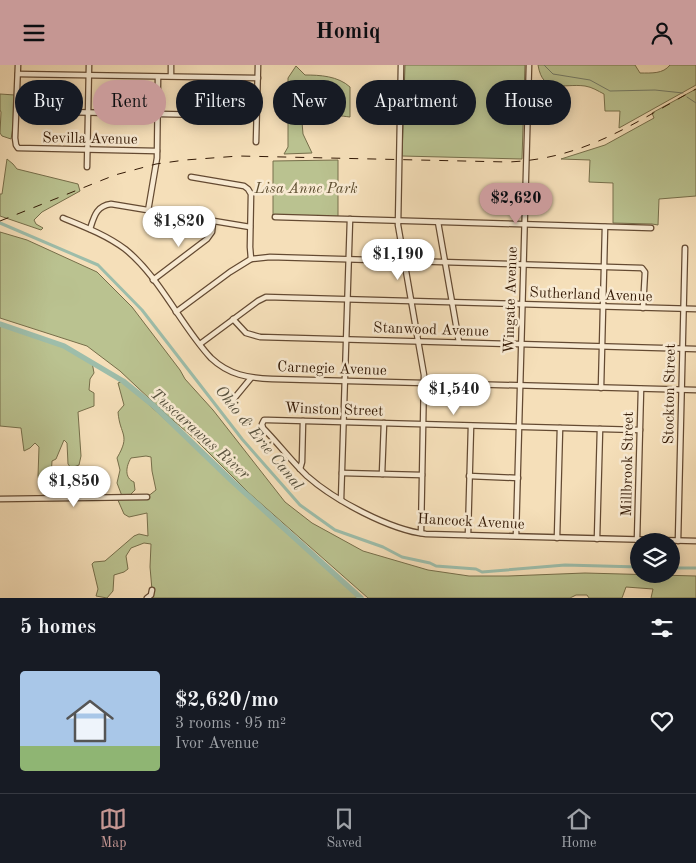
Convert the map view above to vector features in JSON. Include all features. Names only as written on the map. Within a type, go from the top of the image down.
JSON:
[{"type":"street","points":[[18,65],[18,80]]},
{"type":"street","points":[[87,167],[88,65]]},
{"type":"street","points":[[171,65],[171,76]]},
{"type":"street","points":[[18,74],[258,78],[258,65]]},
{"type":"street","points":[[401,65],[398,220],[419,341],[424,383],[421,533]]},
{"type":"street","name":"Wingate Avenue","points":[[516,536],[529,65]]},
{"type":"street","points":[[83,112],[93,112]]},
{"type":"street","name":"Sevilla Avenue","points":[[16,125],[15,143],[18,148],[22,149],[157,151]]},
{"type":"street","points":[[148,211],[157,151],[157,125]]},
{"type":"street","points":[[256,125],[256,142]]},
{"type":"street","points":[[191,177],[247,188],[251,194],[251,259]]},
{"type":"street","points":[[90,229],[97,211],[106,205],[250,227]]},
{"type":"street","points":[[274,217],[651,228]]},
{"type":"street","name":"Carnegie Avenue","points":[[63,218],[101,234],[124,249],[139,262],[207,353],[220,365],[236,374],[251,378],[696,391]]},
{"type":"street","points":[[341,500],[350,219]]},
{"type":"street","points":[[153,280],[207,239],[212,231],[213,222]]},
{"type":"street","points":[[438,222],[459,342]]},
{"type":"street","points":[[601,388],[605,227]]},
{"type":"street","name":"Stockton Street","points":[[678,533],[685,248]]},
{"type":"street","points":[[176,312],[230,272],[251,259],[270,257],[644,269],[644,308]]},
{"type":"street","name":"Sutherland Avenue","points":[[200,344],[266,297],[696,309]]},
{"type":"street","name":"Stanwood Avenue","points":[[233,319],[242,330],[253,336],[696,349]]},
{"type":"street","points":[[232,401],[251,378]]},
{"type":"street","name":"Millbrook Street","points":[[637,533],[641,389]]},
{"type":"street","name":"Winston Street","points":[[268,419],[640,430]]},
{"type":"street","name":"Hancock Avenue","points":[[268,419],[263,422],[263,428],[309,477],[341,500],[386,523],[421,533],[630,540]]},
{"type":"street","points":[[300,469],[302,463],[303,421]]},
{"type":"street","points":[[382,474],[384,423]]},
{"type":"street","points":[[468,535],[470,426]]},
{"type":"street","points":[[557,537],[560,428]]},
{"type":"street","points":[[597,539],[600,429]]},
{"type":"street","points":[[342,473],[422,475]]},
{"type":"street","points":[[469,476],[518,478]]},
{"type":"street","points":[[0,499],[147,497]]},
{"type":"street","name":"Hancock Avenue","points":[[680,541],[696,541]]},
{"type":"street","points":[[147,598],[152,590]]},
{"type":"green space","points":[[405,65],[525,65],[525,80],[486,80],[486,125],[523,125],[522,159],[402,156],[403,125],[476,125],[476,80],[405,80]]},
{"type":"green space","points":[[538,65],[635,65],[640,73],[653,73],[661,71],[670,65],[696,65],[696,85],[619,128],[620,111],[605,111],[604,94],[593,88],[571,85],[571,80],[544,80]]},
{"type":"green space","points":[[296,66],[305,75],[323,76],[340,80],[288,80]]},
{"type":"green space","points":[[346,84],[350,87],[350,117],[346,117]]},
{"type":"green space","points":[[696,89],[696,196],[659,199],[658,225],[613,223],[613,183],[589,182],[590,160],[561,159],[605,145],[654,118],[652,113]]},
{"type":"green space","points":[[0,94],[15,95],[15,117],[11,139],[2,136],[0,133]]},
{"type":"green space","points":[[288,125],[302,125],[303,134],[312,153],[284,154],[288,147]]},
{"type":"green space","points":[[7,159],[17,169],[78,184],[80,191],[42,212],[34,220],[36,224],[43,228],[41,230],[0,216],[0,194],[2,194]]},
{"type":"green space","name":"Lisa Anne Park","points":[[338,160],[338,217],[273,215],[273,161]]},
{"type":"green space","points":[[0,232],[27,240],[97,272],[132,307],[185,379],[213,410],[285,502],[312,523],[363,551],[428,570],[469,576],[585,573],[630,574],[630,583],[680,583],[680,576],[696,576],[696,598],[651,598],[653,589],[626,587],[622,598],[589,598],[587,595],[576,595],[570,598],[368,598],[249,493],[195,439],[120,371],[87,346],[0,318]]},
{"type":"green space","points":[[0,324],[64,346],[92,362],[94,373],[90,379],[89,390],[94,393],[94,406],[78,412],[81,456],[79,465],[71,468],[68,464],[67,443],[64,440],[56,459],[52,461],[51,477],[47,478],[46,490],[41,491],[38,476],[39,447],[35,443],[24,451],[21,428],[0,426]]},
{"type":"green space","points":[[123,381],[361,598],[147,598],[152,590],[151,544],[144,543],[131,548],[126,556],[128,569],[114,575],[113,591],[107,598],[96,596],[98,589],[92,564],[105,561],[134,536],[139,534],[148,536],[147,513],[129,517],[124,514],[117,498],[147,497],[156,490],[151,457],[146,456],[131,458],[129,461],[127,475],[134,482],[135,490],[129,496],[122,496],[117,483],[120,470],[117,458],[124,439],[118,412],[124,405],[118,383]]},
{"type":"waterway","points":[[544,65],[553,74],[590,80],[610,91],[655,90],[683,93]]},
{"type":"waterway","points":[[687,97],[696,103]]},
{"type":"waterway","name":"Ohio & Erie Canal","points":[[0,223],[98,265],[142,310],[242,439],[300,505],[335,530],[383,547],[402,557],[436,566],[476,569],[482,572],[565,565],[630,567]]},
{"type":"waterway","name":"Tuscarawas River","points":[[0,324],[64,346],[123,381],[154,406],[233,482],[361,598]]},
{"type":"waterway","name":"Ohio & Erie Canal","points":[[680,568],[696,568]]},
{"type":"railway","points":[[0,221],[115,175],[156,164],[185,160],[239,156],[508,162],[535,159],[584,147],[606,138],[696,89]]}]
